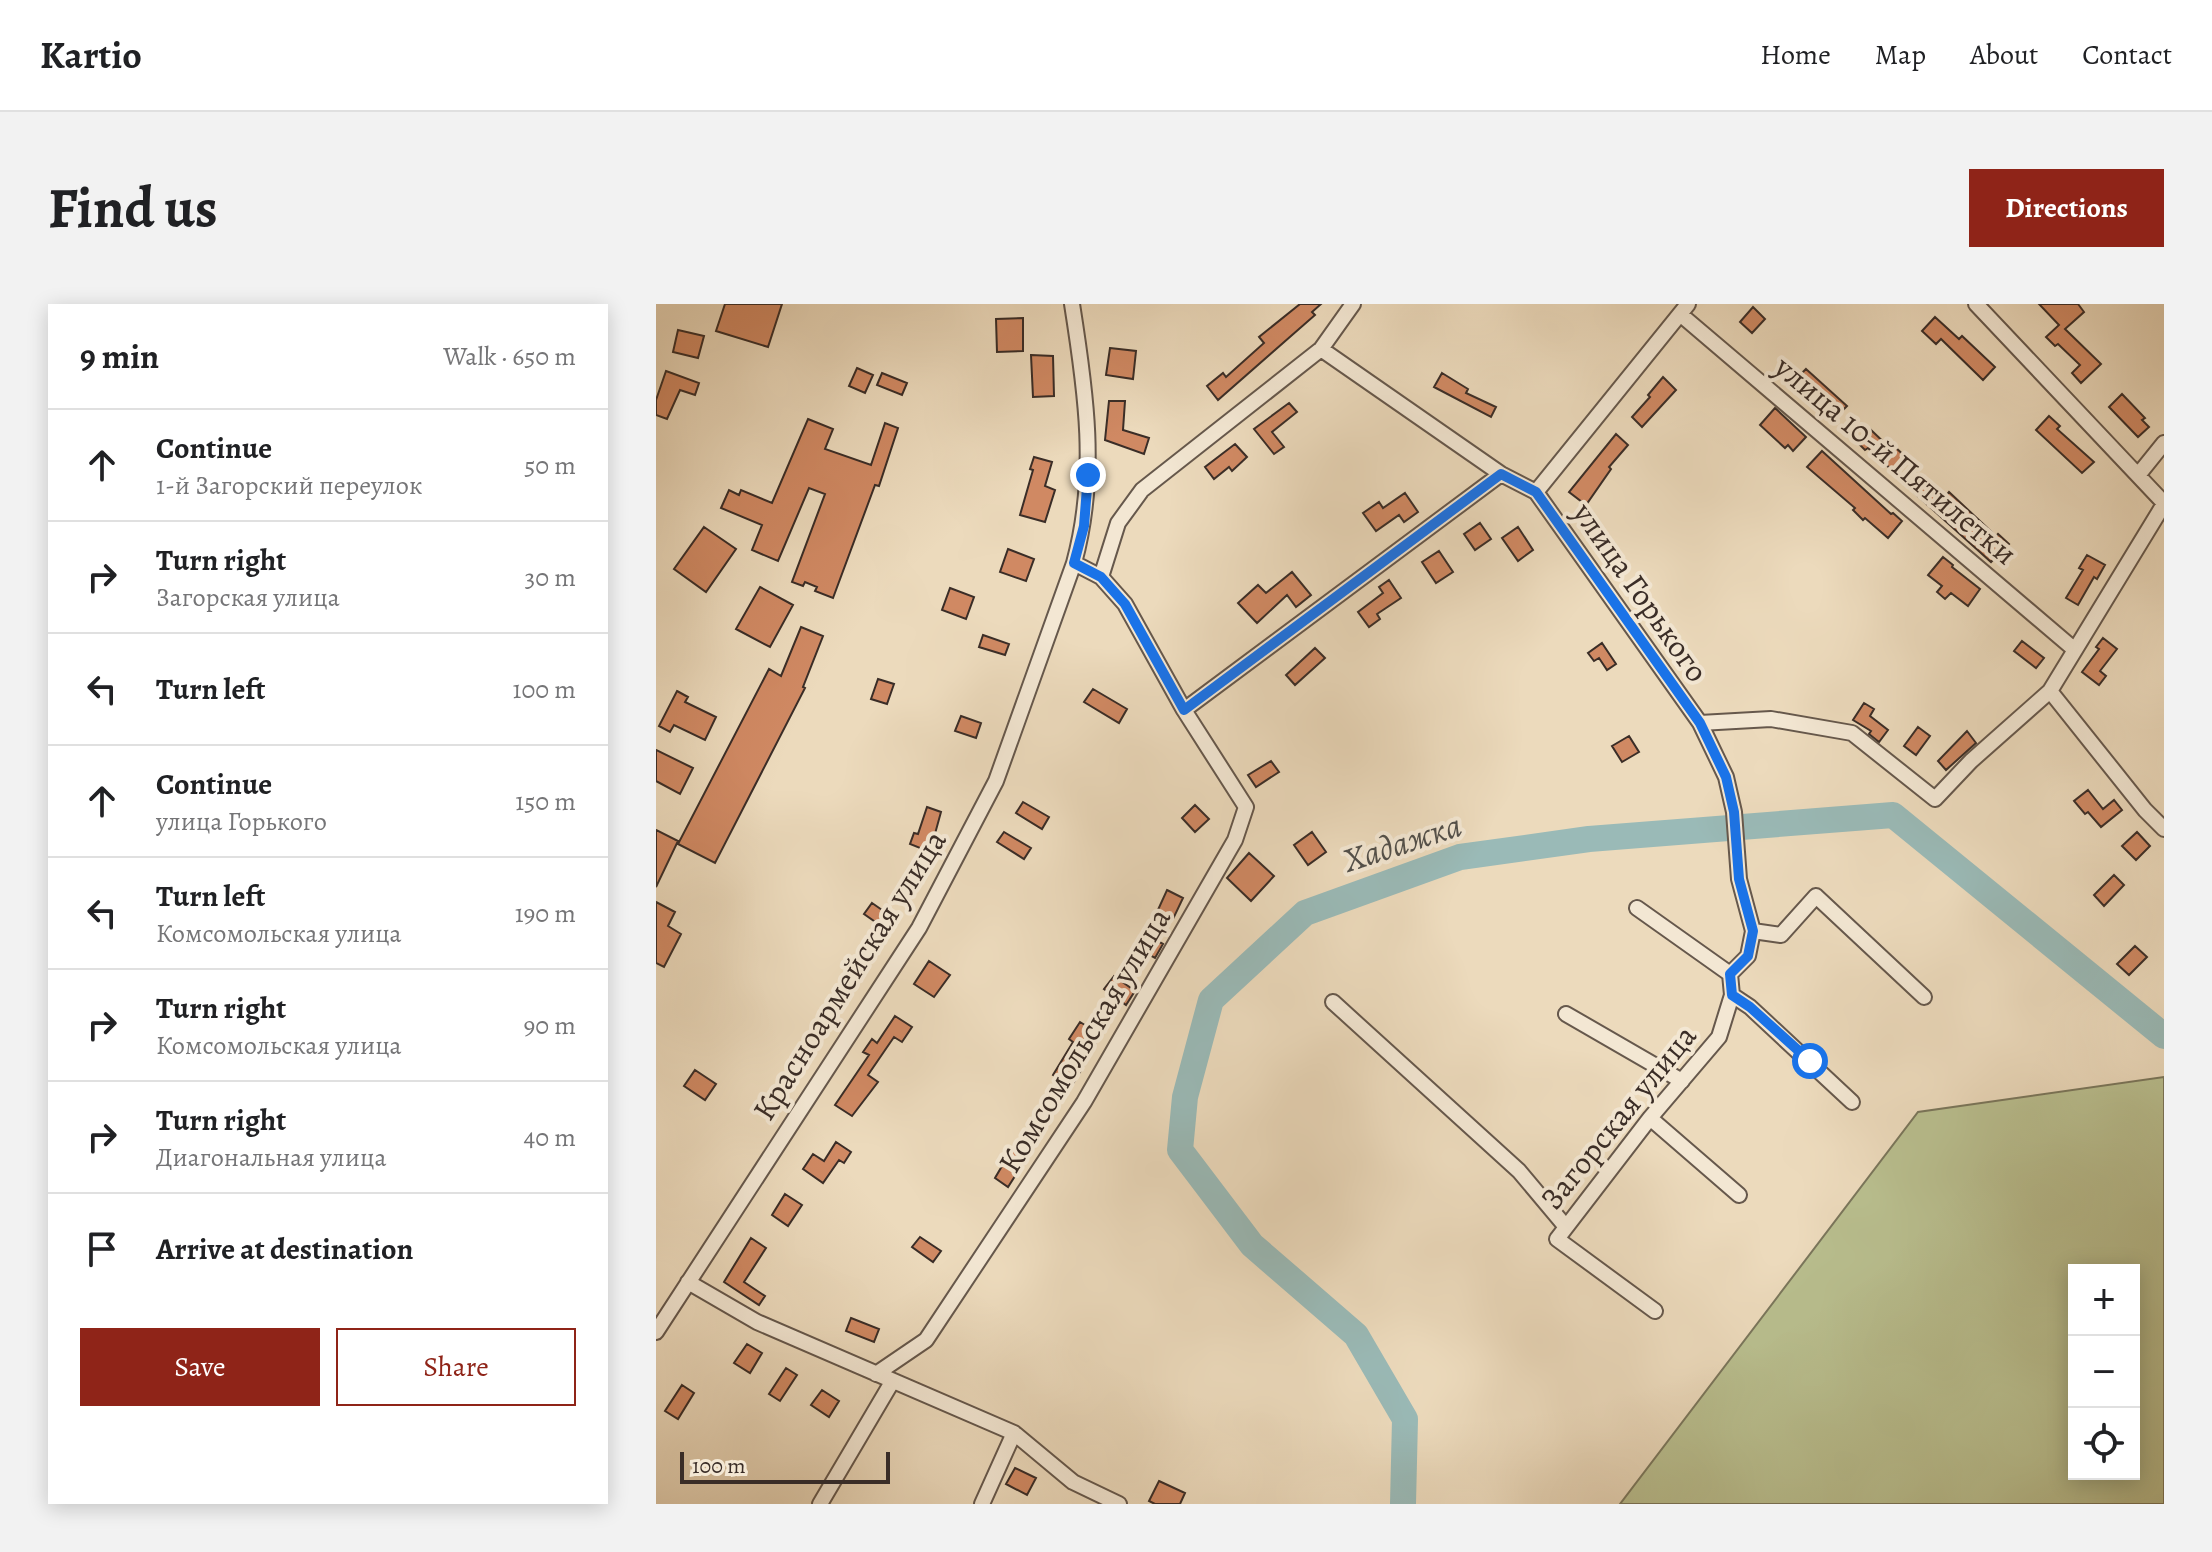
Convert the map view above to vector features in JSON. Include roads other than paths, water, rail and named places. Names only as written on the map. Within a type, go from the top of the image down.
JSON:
[{"type":"street","name":"Красноармейская улица","points":[[656,1332],[919,928],[996,781],[1074,563],[1084,526],[1088,475],[1087,401],[1072,304]]},
{"type":"street","points":[[1074,563],[1101,577],[1118,523],[1142,490],[1321,349],[1353,304]]},
{"type":"street","points":[[1976,304],[2164,504],[2050,691],[2145,810],[2164,829]]},
{"type":"street","points":[[1536,492],[1684,309]]},
{"type":"street","name":"улица 10-й Пятилетки","points":[[1684,309],[2075,650]]},
{"type":"street","name":"улица Горького","points":[[1321,349],[1501,474],[1536,492],[1700,723],[1771,719],[1852,733],[1935,799],[1971,761],[2050,691]]},
{"type":"street","points":[[2139,474],[2164,443]]},
{"type":"street","points":[[1184,710],[1501,474]]},
{"type":"street","name":"Комсомольская улица","points":[[876,1374],[926,1340],[1084,1102],[1235,840],[1246,807],[1184,710],[1125,604],[1101,577]]},
{"type":"street","points":[[1637,908],[1730,974],[1748,956],[1753,931],[1739,879],[1734,812],[1726,777],[1700,723]]},
{"type":"street","points":[[1753,931],[1781,935],[1816,896],[1924,997]]},
{"type":"street","name":"Загорская улица","points":[[1562,1233],[1650,1118],[1719,1037],[1732,995],[1730,974]]},
{"type":"street","points":[[1732,995],[1750,1007],[1852,1102]]},
{"type":"street","points":[[1333,1002],[1519,1171],[1562,1233],[1655,1311]]},
{"type":"street","points":[[1566,1014],[1682,1081]]},
{"type":"street","points":[[1650,1118],[1739,1195]]},
{"type":"street","points":[[688,1282],[757,1322],[1014,1433],[1073,1482],[1119,1504]]},
{"type":"street","points":[[820,1504],[892,1382]]},
{"type":"street","points":[[982,1504],[1014,1433]]},
{"type":"waterway","name":"Хадажка","points":[[1403,1504],[1405,1419],[1356,1335],[1252,1245],[1180,1150],[1185,1097],[1211,1000],[1305,913],[1460,857],[1589,839],[1893,815],[2164,1036]]}]
